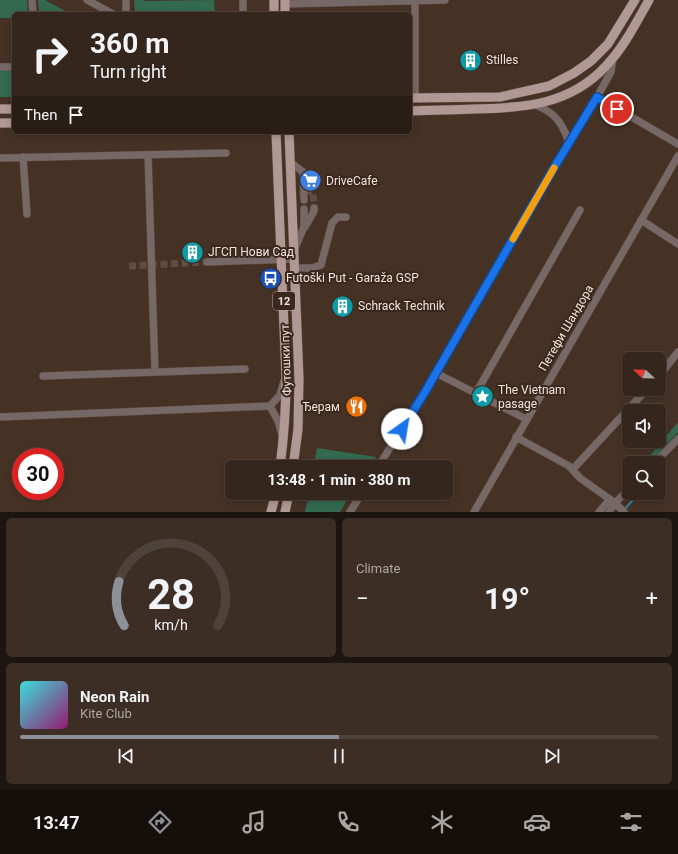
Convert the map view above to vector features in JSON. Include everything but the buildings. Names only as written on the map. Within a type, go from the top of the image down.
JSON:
[{"type":"main road","points":[[274,0],[274,12]]},
{"type":"main road","points":[[412,98],[500,97],[549,86],[574,73],[590,61],[608,44],[635,0]]},
{"type":"main road","points":[[412,111],[507,109],[535,105],[564,96],[576,90],[598,74],[613,58],[629,36],[649,0]]},
{"type":"main road","points":[[0,109],[12,109]]},
{"type":"main road","points":[[0,123],[12,122]]},
{"type":"main road","name":"Футошки пут","points":[[277,134],[286,377],[284,440],[281,460]]},
{"type":"main road","name":"Футошки пут","points":[[289,134],[300,379],[298,429],[294,460]]},
{"type":"main road","points":[[271,512],[274,500]]},
{"type":"main road","points":[[284,512],[287,500]]},
{"type":"street","points":[[32,0],[33,12]]},
{"type":"street","points":[[87,0],[109,12]]},
{"type":"street","points":[[126,0],[126,12]]},
{"type":"street","points":[[243,0],[243,12]]},
{"type":"street","points":[[412,98],[414,0]]},
{"type":"street","points":[[285,2],[444,0]]},
{"type":"street","points":[[382,460],[436,373],[569,142],[597,97],[611,72],[613,58]]},
{"type":"street","points":[[0,67],[12,66]]},
{"type":"street","points":[[597,97],[678,144]]},
{"type":"street","points":[[535,105],[547,110],[555,117],[569,142]]},
{"type":"street","points":[[0,158],[226,153]]},
{"type":"street","points":[[148,155],[155,372]]},
{"type":"street","name":"Петефи Шандора","points":[[474,512],[678,156]]},
{"type":"street","points":[[23,157],[27,214]]},
{"type":"street","points":[[290,162],[303,172],[304,200]]},
{"type":"street","points":[[304,208],[304,227]]},
{"type":"street","points":[[294,249],[304,227],[314,211],[314,208]]},
{"type":"street","points":[[476,393],[580,210]]},
{"type":"street","points":[[207,262],[282,259],[312,268],[321,265],[332,223],[338,217],[346,217]]},
{"type":"street","points":[[641,220],[678,244]]},
{"type":"street","points":[[666,367],[678,352]]},
{"type":"street","points":[[43,376],[245,369]]},
{"type":"street","points":[[436,373],[526,419]]},
{"type":"street","points":[[0,417],[270,406],[280,395],[286,377]]},
{"type":"street","points":[[573,469],[641,396]]},
{"type":"street","points":[[270,406],[278,421],[284,440]]},
{"type":"street","points":[[516,437],[573,469],[580,478],[613,501],[624,512]]},
{"type":"street","points":[[661,456],[678,439]]},
{"type":"street","points":[[599,512],[622,494]]},
{"type":"street","points":[[350,512],[358,500]]},
{"type":"street","points":[[609,512],[613,501]]},
{"type":"green space","points":[[0,0],[27,0],[28,12],[12,12],[12,18],[0,18]]},
{"type":"green space","points":[[38,0],[45,0],[67,12],[39,12]]},
{"type":"green space","points":[[134,0],[214,0],[215,12],[135,12]]},
{"type":"green space","points":[[0,68],[12,68],[12,97],[0,97]]},
{"type":"green space","points":[[678,422],[678,432],[666,445],[666,436]]},
{"type":"green space","points":[[317,448],[376,457],[374,460],[315,460]]},
{"type":"green space","points":[[656,448],[663,448],[656,456],[650,456]]},
{"type":"green space","points":[[308,500],[347,500],[340,512],[305,512]]},
{"type":"waterway","points":[[625,509],[633,500]]},
{"type":"tunnel","points":[[305,191],[313,192],[314,208]]},
{"type":"tunnel","points":[[129,266],[207,262]]},
{"type":"slow traffic","points":[[513,239],[554,168]]},
{"type":"place","name":"Stilles","points":[[471,60]]},
{"type":"place","name":"DriveCafe","points":[[310,181]]},
{"type":"place","name":"ЈГСП Нови Сад","points":[[193,252]]},
{"type":"place","name":"Futoški Put - Garaža GSP","points":[[270,278]]},
{"type":"place","name":"Schrack Technik","points":[[342,306]]},
{"type":"place","name":"The Vietnam pasage","points":[[482,397]]},
{"type":"place","name":"Ђерам","points":[[356,407]]},
{"type":"route","points":[[402,429],[425,392],[569,142],[597,97],[617,109]]}]
